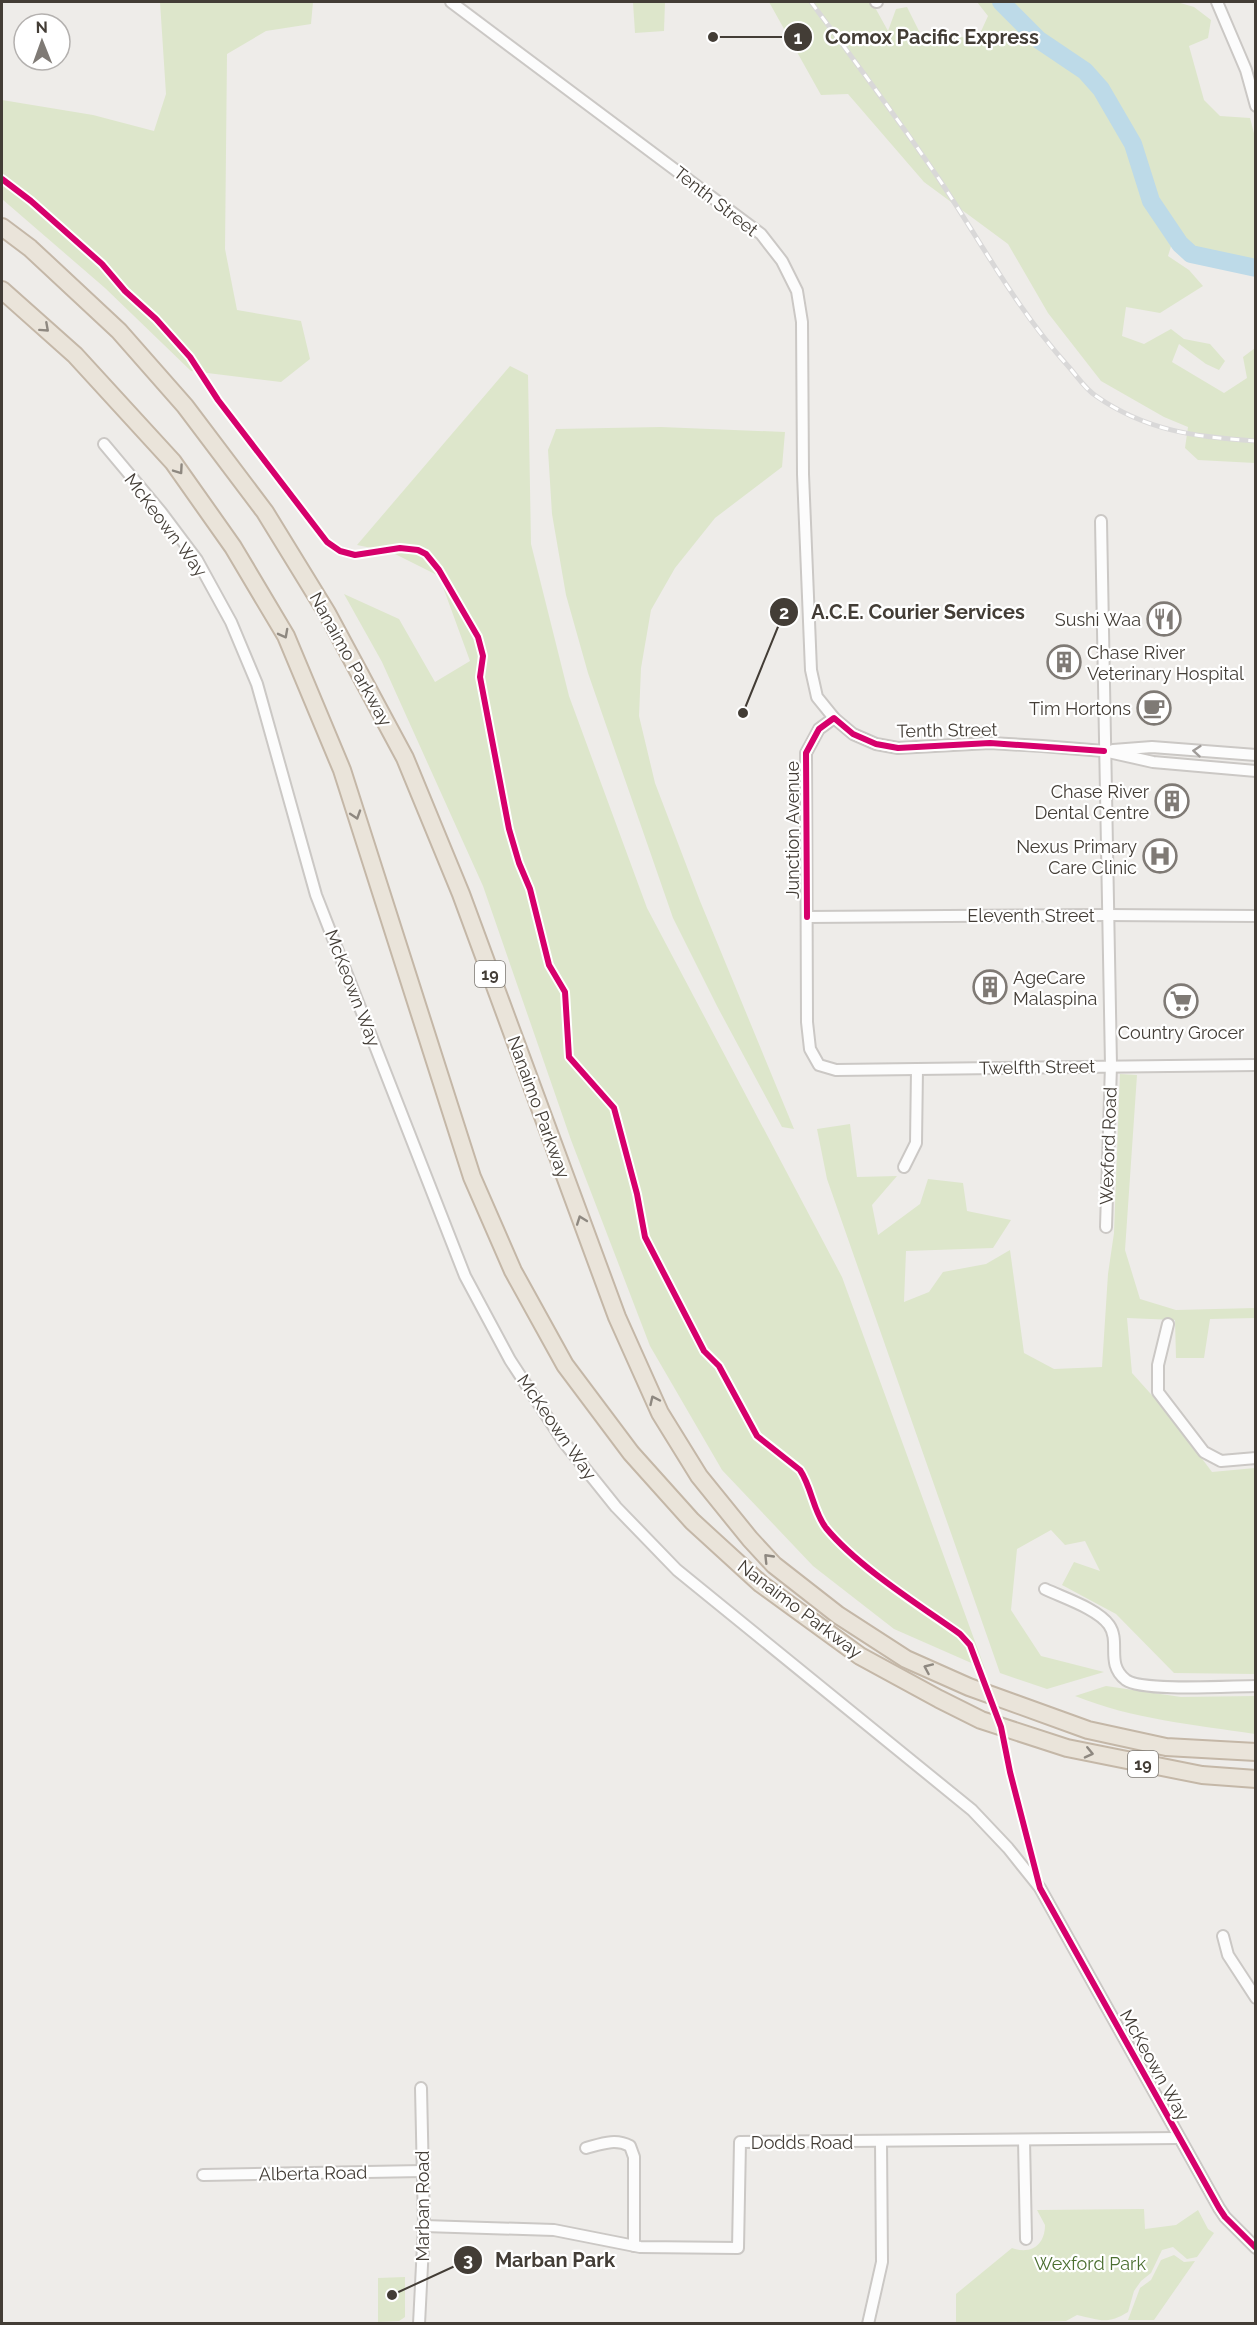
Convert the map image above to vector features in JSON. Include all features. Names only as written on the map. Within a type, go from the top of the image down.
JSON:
[{"type":"highway","name":"Nanaimo Parkway","points":[[2,227],[30,248],[119,331],[185,406],[265,512],[327,613],[405,758],[461,894],[617,1317],[660,1413],[699,1476],[750,1539],[774,1564],[838,1615],[906,1659],[981,1691],[1088,1730],[1166,1747],[1256,1752]]},
{"type":"highway","name":"Nanaimo Parkway","points":[[2,290],[75,355],[173,462],[233,547],[286,636],[342,770],[472,1177],[513,1271],[565,1365],[631,1453],[692,1521],[761,1584],[860,1656],[939,1700],[981,1720],[1096,1755],[1202,1775],[1256,1779]]},
{"type":"highway","points":[[1166,1747],[1196,1753],[1256,1759]]},
{"type":"street","name":"Tenth Street","points":[[451,2],[761,234],[782,261],[797,291],[801,322],[803,474],[811,670],[818,697],[834,718],[853,734],[876,744],[898,748],[990,743],[1104,751],[1153,762],[1256,771]]},
{"type":"street","points":[[1217,2],[1246,70],[1256,106]]},
{"type":"street","name":"McKeown Way","points":[[104,444],[161,512],[197,561],[231,622],[257,684],[316,895],[465,1276],[510,1360],[570,1449],[616,1508],[677,1570],[972,1810],[1008,1848],[1040,1888],[1225,2217],[1256,2248]]},
{"type":"street","name":"Wexford Road","points":[[1101,521],[1111,1065],[1106,1227]]},
{"type":"street","name":"Junction Avenue","points":[[819,1065],[810,1049],[807,1022],[806,753],[819,729],[834,718]]},
{"type":"street","name":"Tenth Street","points":[[1104,751],[1152,747],[1256,755]]},
{"type":"street","name":"Eleventh Street","points":[[807,917],[1256,916]]},
{"type":"street","name":"Twelfth Street","points":[[819,1065],[836,1070],[1256,1065]]},
{"type":"street","points":[[904,1167],[916,1143],[917,1069]]},
{"type":"street","points":[[1168,1324],[1158,1365],[1158,1392],[1204,1452],[1221,1461],[1256,1458]]},
{"type":"street","points":[[1045,1589],[1101,1616],[1111,1627],[1115,1668],[1128,1682],[1154,1686],[1256,1686]]},
{"type":"street","points":[[1223,1936],[1228,1955],[1256,1998]]},
{"type":"street","name":"Marban Road","points":[[419,2324],[424,2226],[421,2088]]},
{"type":"street","name":"Dodds Road","points":[[424,2226],[554,2230],[634,2246],[738,2248],[740,2142],[1179,2138]]},
{"type":"street","points":[[1024,2140],[1026,2239]]},
{"type":"street","points":[[586,2148],[607,2142],[621,2142],[630,2146],[634,2157],[634,2246]]},
{"type":"street","points":[[868,2324],[882,2262],[881,2142]]},
{"type":"street","name":"Alberta Road","points":[[203,2175],[423,2171]]},
{"type":"green space","points":[[160,2],[313,2],[311,24],[266,31],[227,54],[225,249],[237,310],[301,321],[310,359],[281,382],[191,371],[105,288],[2,199],[2,100],[93,115],[154,131],[166,94]]},
{"type":"green space","points":[[633,2],[665,2],[664,31],[635,33]]},
{"type":"green space","points":[[769,2],[872,2],[888,31],[896,9],[907,7],[921,35],[978,38],[988,16],[977,2],[1177,2],[1194,7],[1211,20],[1208,38],[1189,46],[1204,100],[1220,116],[1250,118],[1256,141],[1255,273],[1198,256],[1172,243],[1168,256],[1189,270],[1203,286],[1160,313],[1126,307],[1122,336],[1144,344],[1171,329],[1184,339],[1210,344],[1225,361],[1219,370],[1206,364],[1179,344],[1172,362],[1224,393],[1247,378],[1243,357],[1255,348],[1255,463],[1198,460],[1185,448],[1188,427],[1164,417],[1101,381],[1048,313],[1008,244],[924,182],[848,94],[821,95]]},
{"type":"green space","points":[[510,366],[528,375],[531,544],[569,696],[647,908],[842,1277],[985,1669],[894,1629],[813,1566],[722,1470],[650,1346],[571,1140],[483,886],[382,662],[344,594],[399,619],[435,682],[470,661],[439,576],[391,552],[357,545]]},
{"type":"green space","points":[[661,427],[785,432],[782,467],[715,518],[675,568],[651,610],[641,668],[639,716],[655,783],[700,901],[794,1129],[782,1127],[673,918],[588,673],[566,595],[552,514],[548,450],[556,429]]},
{"type":"green space","points":[[1120,1074],[1137,1075],[1125,1250],[1140,1299],[1176,1310],[1255,1308],[1255,1318],[1210,1319],[1204,1358],[1176,1358],[1175,1320],[1127,1318],[1132,1373],[1167,1412],[1212,1472],[1255,1468],[1255,1674],[1174,1673],[1116,1614],[1062,1585],[1074,1562],[1100,1571],[1085,1541],[1065,1545],[1051,1530],[1017,1549],[1011,1610],[1041,1656],[1104,1672],[1047,1689],[1000,1673],[827,1179],[817,1129],[850,1124],[857,1177],[897,1176],[872,1205],[878,1235],[920,1204],[928,1179],[963,1183],[967,1211],[1011,1220],[993,1248],[906,1251],[904,1302],[929,1292],[943,1272],[986,1264],[1010,1250],[1024,1353],[1054,1369],[1102,1367],[1108,1274],[1114,1233]]},
{"type":"green space","points":[[1106,1686],[1181,1697],[1255,1696],[1255,1734],[1141,1716],[1075,1696]]},
{"type":"green space","name":"Wexford Park","points":[[1144,2209],[1145,2229],[1176,2225],[1198,2210],[1208,2229],[1214,2233],[1197,2257],[1187,2259],[1173,2247],[1162,2250],[1151,2273],[1134,2291],[1128,2312],[1109,2320],[1077,2315],[1066,2321],[956,2323],[956,2294],[1012,2248],[1031,2249],[1040,2243],[1045,2225],[1037,2210]]},
{"type":"green space","name":"Wexford Park","points":[[1174,2255],[1184,2262],[1195,2261],[1154,2320],[1128,2320],[1140,2288],[1151,2280],[1161,2260]]},
{"type":"green space","points":[[405,2277],[405,2317],[399,2321],[378,2322],[378,2278]]},
{"type":"waterway","points":[[1001,2],[1039,40],[1085,71],[1101,89],[1133,144],[1151,201],[1180,244],[1191,254],[1256,268]]},
{"type":"railway","points":[[811,2],[955,203],[1032,322],[1088,390],[1115,408],[1153,425],[1192,434],[1256,441]]},
{"type":"cycle path","points":[[2,179],[31,201],[102,264],[125,291],[156,319],[190,357],[218,400],[327,542],[340,551],[355,555],[400,548],[418,550],[426,554],[439,570],[478,637],[483,656],[480,677],[509,829],[530,889],[549,965],[565,992],[569,1057],[614,1108],[637,1194],[645,1237],[704,1351],[719,1366],[757,1436],[800,1470],[826,1528],[839,1543],[872,1571],[960,1634],[970,1645],[1001,1727],[1010,1772],[1040,1888],[1219,2208],[1256,2248]]},
{"type":"cycle path","points":[[807,917],[806,753],[819,729],[834,718],[853,734],[876,744],[898,748],[990,743],[1104,751]]},
{"type":"place","name":"Comox Pacific Express","points":[[713,37]]},
{"type":"place","name":"Sushi Waa","points":[[1164,619]]},
{"type":"place","name":"Chase River Veterinary Hospital","points":[[1064,662]]},
{"type":"place","name":"Tim Hortons","points":[[1154,708]]},
{"type":"place","name":"A.C.E. Courier Services","points":[[743,713]]},
{"type":"place","name":"Chase River Dental Centre","points":[[1172,801]]},
{"type":"place","name":"Nexus Primary Care Clinic","points":[[1160,856]]},
{"type":"place","name":"AgeCare Malaspina","points":[[990,987]]},
{"type":"place","name":"Country Grocer","points":[[1181,1001]]},
{"type":"place","name":"Marban Park","points":[[392,2295]]}]
